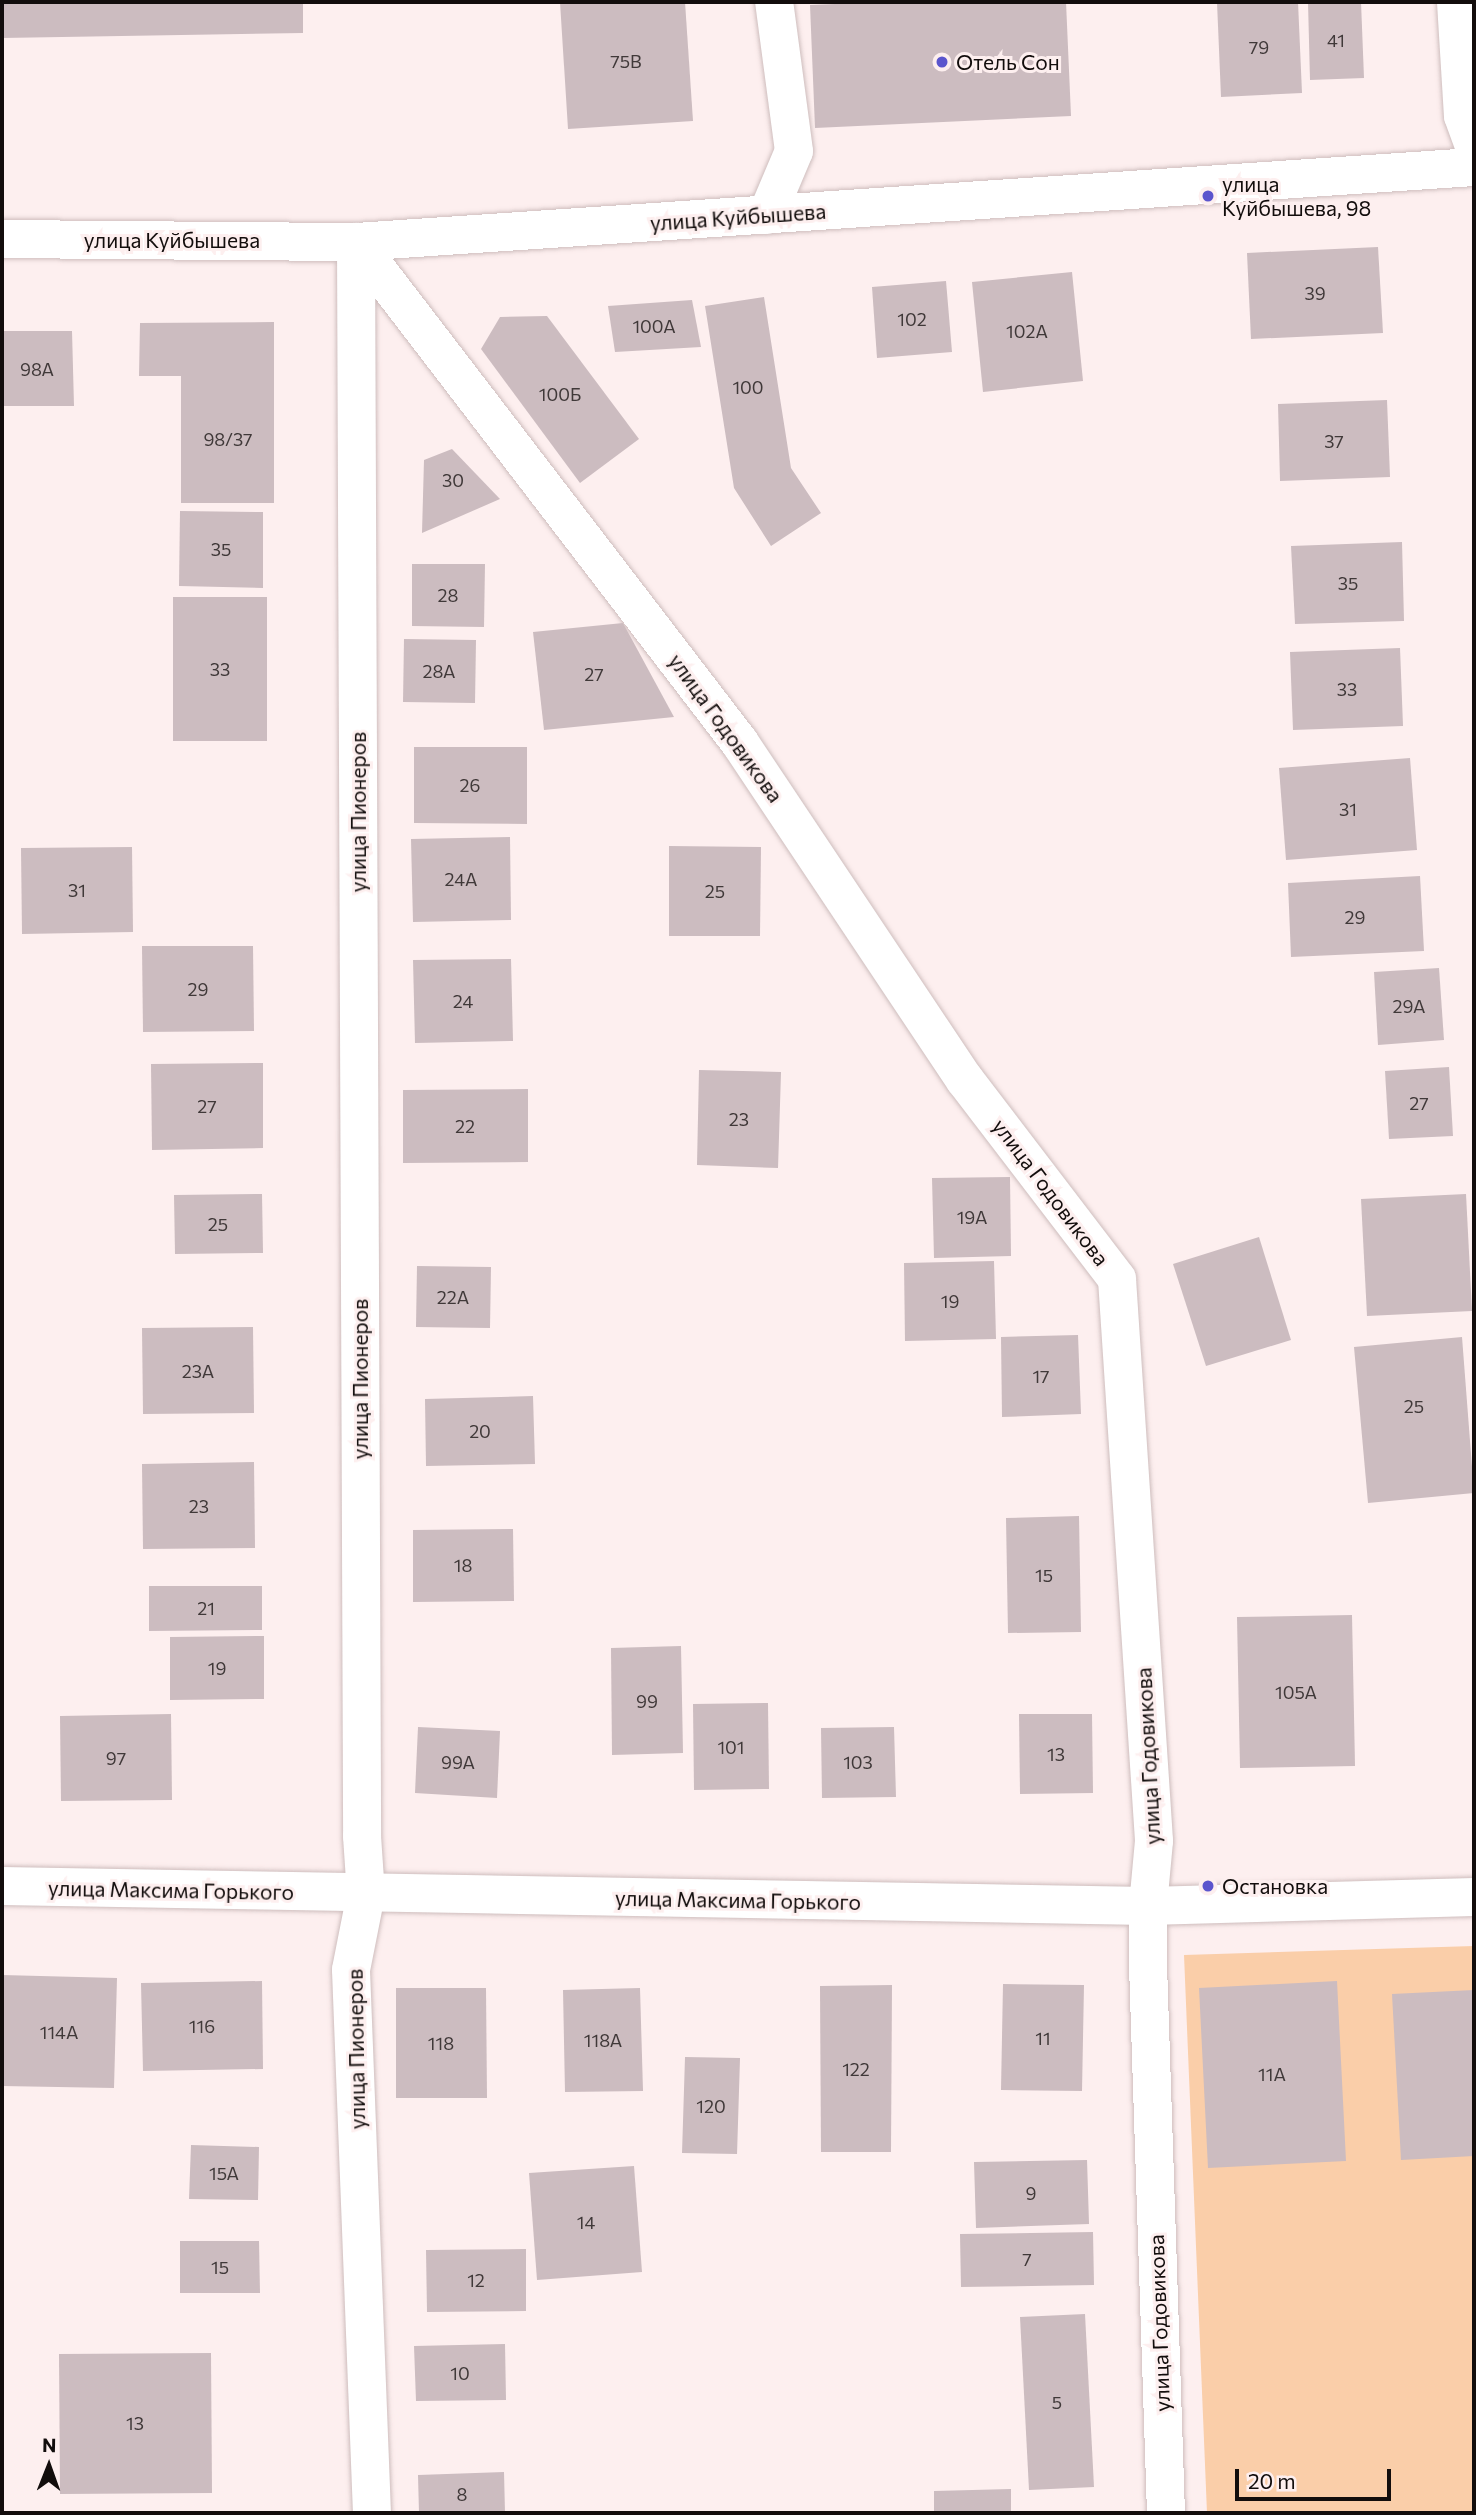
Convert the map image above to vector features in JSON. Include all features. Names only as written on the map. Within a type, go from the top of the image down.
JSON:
[{"type":"street","points":[[767,215],[794,151],[774,2]]},
{"type":"street","points":[[1456,2],[1463,116],[1474,146]]},
{"type":"street","name":"улица Куйбышева","points":[[2,239],[356,242],[1474,167]]},
{"type":"street","name":"улица Пионеров","points":[[356,242],[362,1836],[366,1894],[351,1970],[372,2513]]},
{"type":"street","name":"улица Годовикова","points":[[356,242],[740,743],[965,1080],[1117,1279],[1154,1841],[1147,1906],[1166,2513]]},
{"type":"street","name":"улица Максима Горького","points":[[2,1886],[1147,1906],[1474,1897]]},
{"type":"shaded area","points":[[1474,1946],[1474,2513],[1207,2513],[1184,1955]]},
{"type":"building","points":[[2,2],[303,2],[303,33],[2,38]]},
{"type":"building","points":[[560,2],[685,2],[693,121],[568,129]]},
{"type":"building","points":[[884,2],[1066,2],[1071,116],[815,128],[810,5]]},
{"type":"building","points":[[1217,2],[1298,2],[1302,93],[1221,97]]},
{"type":"building","points":[[1308,2],[1361,2],[1364,78],[1310,80]]},
{"type":"building","points":[[1378,247],[1383,333],[1251,339],[1247,253]]},
{"type":"building","points":[[1072,272],[1083,381],[983,392],[972,282]]},
{"type":"building","points":[[946,281],[952,352],[877,358],[872,287]]},
{"type":"building","points":[[764,297],[791,468],[821,513],[771,546],[734,488],[705,306]]},
{"type":"building","points":[[692,300],[701,347],[615,352],[608,306]]},
{"type":"building","points":[[547,316],[639,439],[580,483],[481,349],[500,317]]},
{"type":"building","points":[[274,322],[274,503],[181,503],[181,376],[139,376],[140,323]]},
{"type":"building","points":[[2,331],[72,331],[74,406],[2,406]]},
{"type":"building","points":[[1387,400],[1390,477],[1280,481],[1278,404]]},
{"type":"building","points":[[452,449],[500,499],[422,533],[424,460]]},
{"type":"building","points":[[180,511],[263,512],[263,588],[179,586]]},
{"type":"building","points":[[1402,542],[1404,621],[1295,624],[1291,546]]},
{"type":"building","points":[[412,564],[485,564],[484,627],[412,626]]},
{"type":"building","points":[[173,597],[267,597],[267,741],[173,741]]},
{"type":"building","points":[[623,623],[674,717],[544,730],[533,632]]},
{"type":"building","points":[[404,639],[476,640],[475,703],[403,702]]},
{"type":"building","points":[[1400,648],[1403,726],[1293,730],[1290,652]]},
{"type":"building","points":[[414,747],[527,747],[527,824],[414,823]]},
{"type":"building","points":[[1410,758],[1417,850],[1286,860],[1279,768]]},
{"type":"building","points":[[510,837],[511,920],[413,922],[411,839]]},
{"type":"building","points":[[669,846],[761,847],[760,936],[669,936]]},
{"type":"building","points":[[132,847],[133,932],[22,934],[21,848]]},
{"type":"building","points":[[1420,876],[1424,951],[1291,957],[1288,883]]},
{"type":"building","points":[[142,946],[253,946],[254,1031],[143,1032]]},
{"type":"building","points":[[511,959],[513,1041],[415,1043],[413,960]]},
{"type":"building","points":[[1439,968],[1444,1040],[1378,1045],[1374,972]]},
{"type":"building","points":[[263,1063],[263,1148],[152,1150],[151,1064]]},
{"type":"building","points":[[1449,1067],[1453,1136],[1389,1139],[1385,1071]]},
{"type":"building","points":[[699,1070],[781,1072],[778,1168],[697,1165]]},
{"type":"building","points":[[528,1089],[528,1162],[403,1163],[403,1090]]},
{"type":"building","points":[[1010,1177],[1011,1256],[934,1258],[932,1178]]},
{"type":"building","points":[[262,1194],[263,1253],[175,1254],[174,1195]]},
{"type":"building","points":[[1466,1194],[1472,1311],[1367,1316],[1361,1199]]},
{"type":"building","points":[[1259,1237],[1291,1340],[1206,1366],[1173,1264]]},
{"type":"building","points":[[994,1261],[996,1339],[905,1341],[904,1263]]},
{"type":"building","points":[[417,1266],[491,1267],[490,1328],[416,1327]]},
{"type":"building","points":[[253,1327],[254,1413],[143,1414],[142,1328]]},
{"type":"building","points":[[1078,1335],[1081,1414],[1002,1417],[1001,1337]]},
{"type":"building","points":[[1462,1337],[1474,1493],[1368,1503],[1354,1347]]},
{"type":"building","points":[[533,1396],[535,1464],[426,1466],[425,1399]]},
{"type":"building","points":[[254,1462],[255,1548],[143,1549],[142,1464]]},
{"type":"building","points":[[1079,1516],[1081,1632],[1008,1633],[1006,1518]]},
{"type":"building","points":[[513,1529],[514,1601],[413,1602],[413,1530]]},
{"type":"building","points":[[149,1586],[262,1586],[262,1630],[149,1631]]},
{"type":"building","points":[[1352,1615],[1355,1766],[1240,1768],[1237,1617]]},
{"type":"building","points":[[264,1636],[264,1699],[170,1700],[170,1637]]},
{"type":"building","points":[[681,1646],[683,1753],[612,1755],[611,1648]]},
{"type":"building","points":[[768,1703],[769,1789],[694,1790],[693,1704]]},
{"type":"building","points":[[171,1714],[172,1800],[61,1801],[60,1716]]},
{"type":"building","points":[[1019,1714],[1092,1714],[1093,1793],[1020,1794]]},
{"type":"building","points":[[418,1727],[500,1731],[497,1798],[415,1793]]},
{"type":"building","points":[[894,1727],[896,1797],[822,1798],[821,1728]]},
{"type":"building","points":[[2,1975],[117,1978],[114,2088],[2,2086]]},
{"type":"building","points":[[262,1981],[263,2069],[143,2071],[141,1983]]},
{"type":"building","points":[[1337,1981],[1346,2161],[1208,2168],[1199,1988]]},
{"type":"building","points":[[1003,1984],[1084,1985],[1082,2091],[1001,2090]]},
{"type":"building","points":[[892,1985],[891,2152],[821,2152],[820,1986]]},
{"type":"building","points":[[396,1988],[486,1988],[487,2098],[396,2098]]},
{"type":"building","points":[[640,1988],[643,2091],[565,2092],[563,1990]]},
{"type":"building","points":[[1474,1990],[1474,2156],[1401,2160],[1392,1994]]},
{"type":"building","points":[[685,2057],[740,2058],[737,2154],[682,2153]]},
{"type":"building","points":[[191,2145],[259,2147],[258,2200],[189,2199]]},
{"type":"building","points":[[1087,2160],[1089,2224],[976,2228],[974,2162]]},
{"type":"building","points":[[634,2166],[642,2272],[537,2280],[529,2173]]},
{"type":"building","points":[[1093,2232],[1094,2285],[961,2287],[960,2234]]},
{"type":"building","points":[[180,2241],[259,2241],[260,2293],[180,2293]]},
{"type":"building","points":[[526,2249],[526,2311],[427,2312],[426,2250]]},
{"type":"building","points":[[1085,2314],[1094,2487],[1029,2490],[1020,2317]]},
{"type":"building","points":[[505,2344],[506,2400],[416,2401],[414,2346]]},
{"type":"building","points":[[211,2353],[212,2493],[60,2494],[59,2354]]},
{"type":"building","points":[[504,2472],[505,2513],[419,2513],[418,2475]]},
{"type":"building","points":[[1011,2489],[1011,2513],[934,2513],[934,2491]]},
{"type":"place","name":"Отель Сон","points":[[942,62]]},
{"type":"place","name":"улица Куйбышева, 98","points":[[1208,196]]},
{"type":"place","name":"Остановка","points":[[1208,1886]]}]
